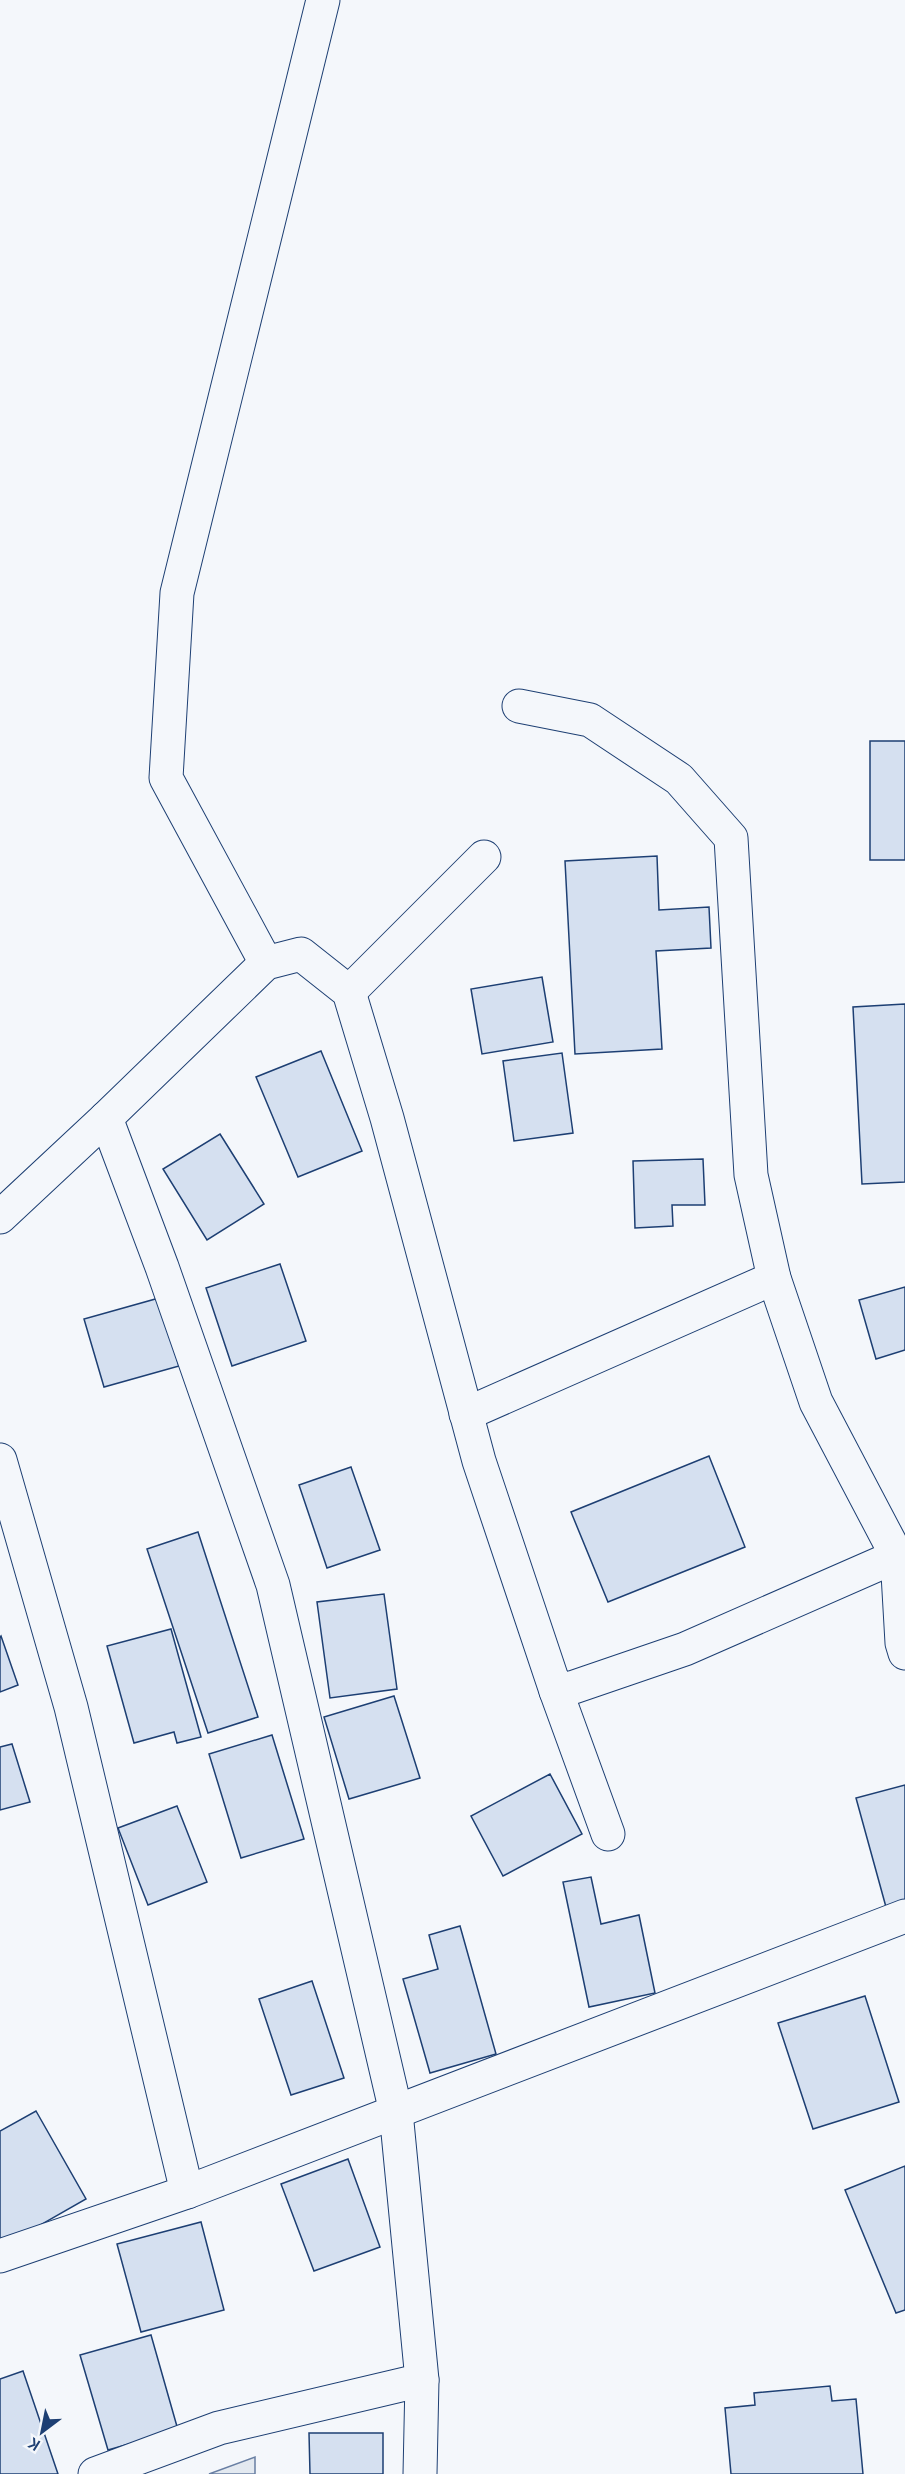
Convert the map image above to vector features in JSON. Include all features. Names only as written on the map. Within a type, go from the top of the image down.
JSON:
[{"type":"street","points":[[266,963],[166,778],[166,767],[177,593],[323,0]]},
{"type":"street","points":[[519,706],[590,720],[679,779],[731,838],[751,1175],[774,1278],[816,1402],[897,1556],[902,1643],[905,1653]]},
{"type":"street","points":[[349,993],[484,857]]},
{"type":"street","points":[[0,1217],[266,963],[301,954],[349,993],[387,1118],[479,1461],[556,1691],[608,1834]]},
{"type":"street","points":[[106,1118],[166,1278],[273,1586],[396,2112],[422,2380],[420,2474]]},
{"type":"street","points":[[466,1414],[774,1278]]},
{"type":"street","points":[[0,1460],[71,1707],[187,2192]]},
{"type":"street","points":[[556,1691],[685,1649],[897,1556]]},
{"type":"street","points":[[0,2256],[187,2192],[905,1916]]},
{"type":"street","points":[[95,2474],[219,2428],[422,2380]]},
{"type":"shaded area","points":[[255,2457],[255,2474],[209,2474]]},
{"type":"building","points":[[870,741],[905,741],[905,860],[870,860]]},
{"type":"building","points":[[657,856],[659,910],[709,907],[711,948],[656,951],[662,1049],[575,1054],[565,861]]},
{"type":"building","points":[[542,977],[553,1042],[482,1054],[471,989]]},
{"type":"building","points":[[905,1004],[905,1182],[862,1184],[853,1007]]},
{"type":"building","points":[[321,1051],[362,1151],[298,1177],[256,1077]]},
{"type":"building","points":[[562,1053],[573,1133],[514,1141],[503,1061]]},
{"type":"building","points":[[220,1134],[264,1204],[207,1240],[163,1169]]},
{"type":"building","points":[[703,1159],[705,1205],[672,1205],[673,1226],[635,1228],[633,1161]]},
{"type":"building","points":[[280,1264],[306,1341],[232,1366],[206,1288]]},
{"type":"building","points":[[905,1287],[905,1350],[876,1359],[859,1300]]},
{"type":"building","points":[[159,1298],[179,1366],[104,1387],[84,1319]]},
{"type":"building","points":[[709,1456],[745,1547],[608,1602],[571,1512]]},
{"type":"building","points":[[351,1467],[380,1550],[327,1568],[299,1485]]},
{"type":"building","points":[[198,1532],[258,1717],[208,1733],[147,1549]]},
{"type":"building","points":[[384,1594],[397,1689],[330,1698],[317,1602]]},
{"type":"building","points":[[171,1629],[201,1737],[177,1743],[174,1732],[134,1743],[107,1646]]},
{"type":"building","points":[[0,1637],[18,1685],[0,1692]]},
{"type":"building","points":[[394,1696],[420,1778],[349,1799],[324,1717]]},
{"type":"building","points":[[272,1735],[304,1839],[241,1858],[209,1754]]},
{"type":"building","points":[[12,1744],[30,1802],[0,1810],[0,1747]]},
{"type":"building","points":[[550,1774],[582,1834],[503,1876],[471,1816]]},
{"type":"building","points":[[905,1785],[905,1902],[886,1907],[856,1798]]},
{"type":"building","points":[[177,1806],[207,1882],[148,1905],[118,1828]]},
{"type":"building","points":[[591,1877],[601,1924],[639,1915],[655,1993],[589,2007],[563,1882]]},
{"type":"building","points":[[460,1926],[496,2054],[430,2073],[403,1979],[438,1969],[429,1935]]},
{"type":"building","points":[[312,1981],[344,2078],[291,2095],[259,1999]]},
{"type":"building","points":[[865,1996],[899,2102],[813,2129],[778,2023]]},
{"type":"building","points":[[36,2111],[86,2199],[0,2248],[0,2131]]},
{"type":"building","points":[[348,2159],[380,2247],[314,2271],[281,2184]]},
{"type":"building","points":[[905,2166],[905,2310],[896,2313],[845,2190]]},
{"type":"building","points":[[201,2222],[224,2310],[141,2332],[117,2244]]},
{"type":"building","points":[[151,2335],[178,2430],[108,2450],[80,2355]]},
{"type":"building","points":[[23,2371],[58,2474],[0,2474],[0,2379]]},
{"type":"building","points":[[830,2386],[832,2401],[856,2399],[863,2474],[731,2474],[725,2408],[755,2405],[754,2393]]},
{"type":"building","points":[[309,2433],[383,2433],[383,2474],[310,2474]]}]
